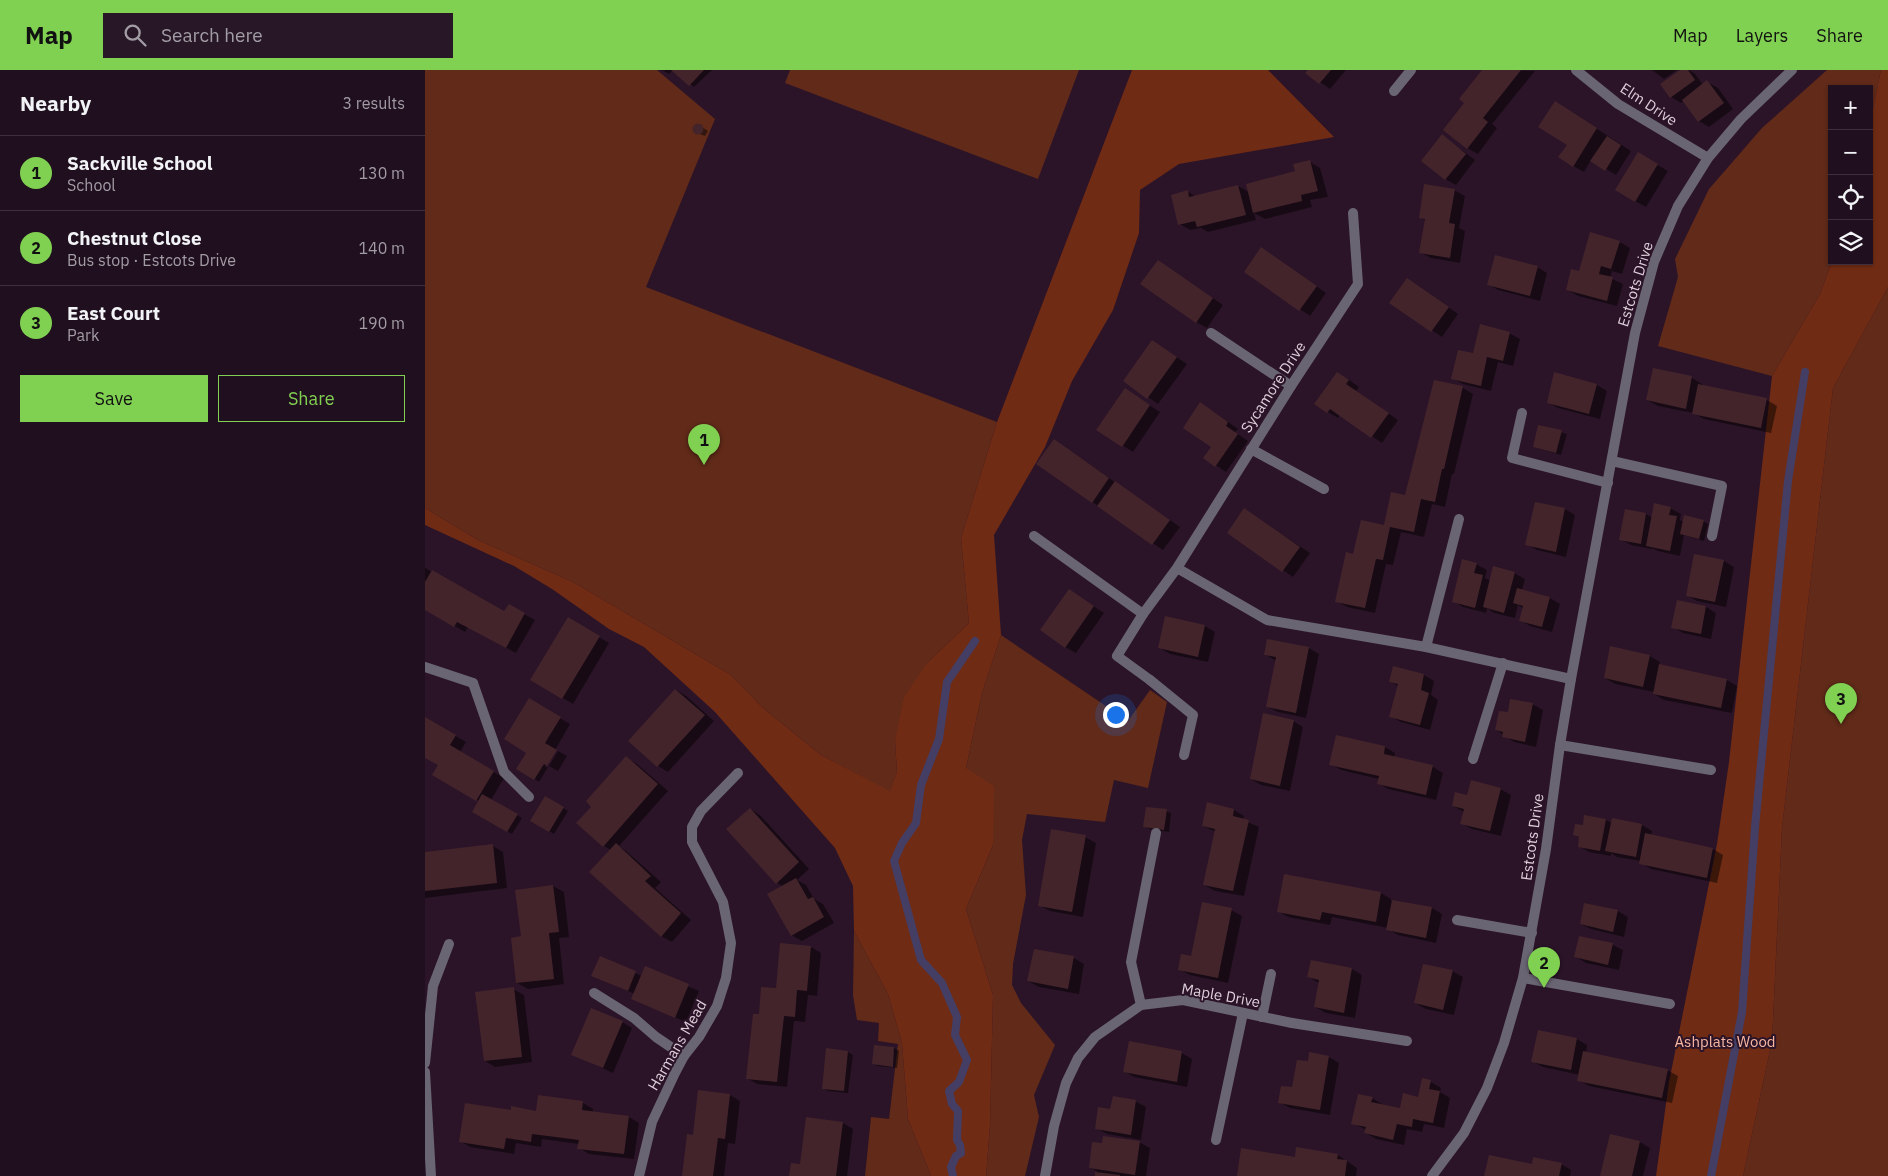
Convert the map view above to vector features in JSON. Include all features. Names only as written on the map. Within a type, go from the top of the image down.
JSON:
[{"type":"street","points":[[1394,91],[1411,70]]},
{"type":"street","name":"Elm Drive","points":[[1576,70],[1619,104],[1708,158]]},
{"type":"street","name":"Estcots Drive","points":[[1432,1176],[1464,1133],[1487,1088],[1504,1043],[1523,978],[1546,849],[1571,679],[1635,333],[1654,262],[1678,206],[1708,158],[1741,119],[1792,70]]},
{"type":"street","name":"Sycamore Drive","points":[[1184,755],[1193,715],[1117,656],[1143,614],[1177,568],[1291,386],[1358,284],[1353,213]]},
{"type":"street","points":[[1211,334],[1291,386]]},
{"type":"street","points":[[1521,413],[1512,458],[1608,483]]},
{"type":"street","points":[[1251,449],[1324,489]]},
{"type":"street","points":[[1612,461],[1722,486],[1712,536]]},
{"type":"street","points":[[1426,647],[1459,519]]},
{"type":"street","points":[[1034,536],[1143,614]]},
{"type":"street","points":[[1177,568],[1267,620],[1426,647],[1571,679]]},
{"type":"street","points":[[1473,759],[1503,663]]},
{"type":"street","points":[[425,667],[473,683],[504,772],[529,797]]},
{"type":"street","points":[[1560,745],[1711,770]]},
{"type":"street","name":"Harmans Mead","points":[[639,1176],[652,1122],[684,1056],[699,1036],[717,1006],[726,978],[731,943],[723,902],[692,842],[692,827],[701,811],[738,773]]},
{"type":"street","points":[[1141,1005],[1131,962],[1156,833]]},
{"type":"street","points":[[1457,920],[1531,933]]},
{"type":"street","points":[[425,1063],[433,986],[449,944]]},
{"type":"street","points":[[1262,1017],[1271,974]]},
{"type":"street","points":[[1523,978],[1670,1004]]},
{"type":"street","points":[[595,993],[634,1018],[656,1037],[684,1056]]},
{"type":"street","name":"Maple Drive","points":[[1045,1176],[1054,1126],[1064,1092],[1078,1058],[1095,1037],[1141,1005],[1183,1000],[1292,1024],[1407,1041]]},
{"type":"street","points":[[1216,1140],[1243,1013]]},
{"type":"street","points":[[425,1072],[431,1176]]},
{"type":"shaded area","points":[[425,70],[657,70],[715,119],[646,287],[997,422],[961,538],[969,623],[927,663],[895,741],[897,772],[890,792],[821,755],[763,708],[731,675],[573,582],[478,540],[425,508]]},
{"type":"shaded area","points":[[790,70],[1079,70],[1038,179],[785,83]]},
{"type":"shaded area","points":[[1827,70],[1881,70],[1873,108],[1873,85],[1828,85],[1828,265],[1831,265],[1820,294],[1772,376],[1658,346],[1678,277],[1675,259],[1709,189],[1762,128]]},
{"type":"shaded area","points":[[1888,287],[1888,1176],[1743,1176],[1772,1041],[1782,828],[1833,388]]},
{"type":"shaded area","points":[[1001,635],[1128,721],[1150,690],[1167,702],[1148,788],[1114,780],[1105,822],[1027,814],[1022,840],[1026,895],[1013,964],[1012,985],[1021,1003],[1055,1045],[1034,1095],[1039,1117],[1025,1176],[986,1176],[990,1126],[993,995],[966,909],[993,845],[966,768],[982,693]]},
{"type":"shaded area","points":[[854,931],[888,994],[902,1043],[908,1119],[931,1176],[865,1176],[871,1117],[889,1119],[898,1044],[878,1041],[879,1023],[857,1020],[853,995]]},
{"type":"green space","points":[[1132,70],[1268,70],[1334,137],[1179,164],[1140,190],[1139,233],[1113,310],[1072,381],[1045,447],[994,535],[1001,635],[982,693],[966,768],[994,786],[993,845],[966,909],[993,995],[990,1126],[986,1176],[931,1176],[908,1119],[902,1043],[888,994],[854,931],[853,886],[835,848],[715,712],[644,647],[609,629],[552,589],[514,566],[425,525],[425,508],[478,540],[573,582],[731,675],[763,708],[821,755],[890,791],[897,772],[895,741],[904,697],[927,663],[969,623],[961,538],[997,422]]},
{"type":"green space","name":"Ashplats Wood","points":[[1881,70],[1888,70],[1888,287],[1833,388],[1782,828],[1772,1041],[1743,1176],[1656,1176],[1669,1082],[1717,844],[1729,762],[1772,376],[1820,294],[1831,265],[1873,265],[1873,108]]},
{"type":"building","points":[[671,70],[704,70],[689,86]]},
{"type":"building","points":[[1308,70],[1331,70],[1319,84],[1305,73]]},
{"type":"building","points":[[1482,70],[1521,70],[1483,118],[1488,122],[1467,149],[1443,130],[1464,103],[1459,99]]},
{"type":"building","points":[[1680,70],[1688,70],[1695,80],[1670,98],[1660,84]]},
{"type":"building","points":[[1707,80],[1724,103],[1698,122],[1682,100]]},
{"type":"building","points":[[1555,101],[1597,128],[1573,167],[1558,157],[1567,145],[1538,127]]},
{"type":"building","points":[[698,123],[704,129],[698,135],[692,129]]},
{"type":"building","points":[[1442,134],[1466,154],[1445,180],[1421,161]]},
{"type":"building","points":[[1607,136],[1621,145],[1605,171],[1590,161]]},
{"type":"building","points":[[1638,152],[1658,164],[1635,202],[1615,190]]},
{"type":"building","points":[[1310,160],[1318,191],[1301,195],[1302,201],[1253,213],[1246,184],[1295,171],[1293,164]]},
{"type":"building","points":[[1424,184],[1455,189],[1449,223],[1455,224],[1450,258],[1419,253],[1425,219],[1419,218]]},
{"type":"building","points":[[1238,185],[1246,215],[1197,227],[1195,221],[1178,225],[1171,195],[1188,190],[1189,197]]},
{"type":"building","points":[[1590,232],[1620,241],[1611,269],[1601,266],[1599,274],[1613,277],[1607,301],[1566,290],[1571,269],[1579,271]]},
{"type":"building","points":[[1261,247],[1317,286],[1299,311],[1244,272]]},
{"type":"building","points":[[1495,255],[1538,266],[1530,296],[1487,285]]},
{"type":"building","points":[[1158,260],[1213,298],[1196,323],[1140,284]]},
{"type":"building","points":[[1407,278],[1449,307],[1431,332],[1389,303]]},
{"type":"building","points":[[1480,324],[1510,332],[1503,361],[1487,357],[1481,386],[1451,379],[1458,350],[1473,353]]},
{"type":"building","points":[[1152,340],[1177,357],[1147,399],[1123,381]]},
{"type":"building","points":[[1653,368],[1692,376],[1686,409],[1646,400]]},
{"type":"building","points":[[1337,372],[1349,380],[1346,384],[1389,413],[1371,438],[1330,409],[1327,413],[1314,404]]},
{"type":"building","points":[[1554,372],[1597,384],[1589,414],[1547,403]]},
{"type":"building","points":[[1434,380],[1463,386],[1435,502],[1421,499],[1414,532],[1390,527],[1383,560],[1376,559],[1365,608],[1335,602],[1346,552],[1353,554],[1361,520],[1384,525],[1391,492],[1405,495]]},
{"type":"building","points":[[1698,384],[1767,398],[1761,428],[1692,414]]},
{"type":"building","points":[[1125,388],[1150,405],[1122,447],[1096,430]]},
{"type":"building","points":[[1200,402],[1228,422],[1226,426],[1238,434],[1215,467],[1203,458],[1211,447],[1183,428]]},
{"type":"building","points":[[1538,425],[1562,430],[1556,453],[1533,447]]},
{"type":"building","points":[[1054,439],[1109,478],[1092,503],[1036,464]]},
{"type":"building","points":[[1115,481],[1170,520],[1152,545],[1097,506]]},
{"type":"building","points":[[1535,502],[1565,508],[1556,552],[1525,545]]},
{"type":"building","points":[[1654,503],[1671,507],[1669,515],[1677,516],[1670,551],[1646,546]]},
{"type":"building","points":[[1244,508],[1300,547],[1282,572],[1227,533]]},
{"type":"building","points":[[1625,509],[1646,513],[1641,544],[1619,540]]},
{"type":"building","points":[[1684,515],[1704,520],[1699,539],[1680,534]]},
{"type":"building","points":[[1694,554],[1724,560],[1715,602],[1686,596]]},
{"type":"building","points":[[1462,559],[1477,563],[1474,573],[1483,575],[1475,608],[1452,602]]},
{"type":"building","points":[[1493,566],[1515,572],[1504,613],[1483,607]]},
{"type":"building","points":[[432,570],[504,611],[509,604],[525,613],[506,648],[457,622],[454,627],[425,610],[425,582]]},
{"type":"building","points":[[1517,588],[1550,597],[1542,627],[1519,621],[1523,606],[1513,603]]},
{"type":"building","points":[[1069,589],[1094,606],[1065,648],[1040,630]]},
{"type":"building","points":[[1677,600],[1706,606],[1701,634],[1671,628]]},
{"type":"building","points":[[1165,616],[1205,625],[1198,657],[1158,648]]},
{"type":"building","points":[[568,617],[600,636],[562,699],[530,680]]},
{"type":"building","points":[[1267,639],[1309,647],[1296,713],[1266,707],[1276,657],[1264,655]]},
{"type":"building","points":[[1610,646],[1650,655],[1643,687],[1604,678]]},
{"type":"building","points":[[1659,664],[1727,679],[1721,708],[1653,694]]},
{"type":"building","points":[[1393,666],[1424,674],[1421,690],[1429,693],[1420,725],[1389,717],[1398,684],[1389,682]]},
{"type":"building","points":[[675,689],[705,715],[657,767],[628,741]]},
{"type":"building","points":[[529,698],[561,717],[545,743],[557,750],[547,766],[544,764],[534,780],[516,769],[526,753],[504,739]]},
{"type":"building","points":[[1510,699],[1533,703],[1525,742],[1502,737],[1503,732],[1495,730],[1499,711],[1508,712]]},
{"type":"building","points":[[1263,713],[1294,720],[1280,786],[1250,779]]},
{"type":"building","points":[[425,717],[456,735],[450,745],[494,771],[476,801],[432,775],[438,765],[425,758]]},
{"type":"building","points":[[1336,735],[1385,746],[1384,754],[1433,765],[1426,795],[1377,784],[1379,776],[1329,765]]},
{"type":"building","points":[[626,756],[658,784],[603,847],[576,823],[591,807],[586,801]]},
{"type":"building","points":[[1471,780],[1501,788],[1490,831],[1460,824],[1464,809],[1452,806],[1455,792],[1467,795]]},
{"type":"building","points":[[482,794],[518,814],[507,832],[472,812]]},
{"type":"building","points":[[545,796],[564,807],[549,832],[530,821]]},
{"type":"building","points":[[1207,802],[1234,809],[1233,816],[1249,820],[1233,891],[1203,885],[1215,829],[1202,826]]},
{"type":"building","points":[[1146,807],[1167,809],[1164,830],[1143,827]]},
{"type":"building","points":[[750,808],[799,862],[776,884],[726,829]]},
{"type":"building","points":[[1584,815],[1606,819],[1600,851],[1578,847],[1579,837],[1573,835],[1575,824],[1583,825]]},
{"type":"building","points":[[1612,818],[1642,824],[1636,857],[1605,851]]},
{"type":"building","points":[[1051,829],[1086,835],[1072,912],[1038,906]]},
{"type":"building","points":[[1645,833],[1713,848],[1707,878],[1639,864]]},
{"type":"building","points":[[616,843],[651,876],[645,881],[681,913],[661,937],[589,872]]},
{"type":"building","points":[[493,844],[497,883],[425,891],[425,852]]},
{"type":"building","points":[[1284,874],[1381,892],[1376,922],[1322,912],[1320,920],[1277,912]]},
{"type":"building","points":[[796,878],[808,899],[813,897],[824,917],[791,936],[767,894]]},
{"type":"building","points":[[553,885],[559,932],[549,933],[554,979],[516,983],[511,938],[521,936],[515,890]]},
{"type":"building","points":[[1392,900],[1432,907],[1426,938],[1386,930]]},
{"type":"building","points":[[1202,902],[1232,908],[1218,978],[1178,970],[1181,954],[1191,956]]},
{"type":"building","points":[[1584,903],[1618,910],[1613,932],[1580,924]]},
{"type":"building","points":[[1579,936],[1613,943],[1608,965],[1574,957]]},
{"type":"building","points":[[780,943],[811,946],[807,991],[797,990],[795,1017],[784,1016],[777,1082],[746,1079],[753,1014],[759,1014],[761,987],[776,988]]},
{"type":"building","points":[[1034,949],[1074,956],[1068,989],[1027,981]]},
{"type":"building","points":[[600,956],[636,971],[628,991],[591,976]]},
{"type":"building","points":[[1311,960],[1352,968],[1344,1013],[1314,1007],[1319,980],[1307,977]]},
{"type":"building","points":[[1423,964],[1453,970],[1443,1010],[1414,1003]]},
{"type":"building","points":[[645,966],[689,984],[675,1018],[631,999]]},
{"type":"building","points":[[514,987],[522,1057],[484,1061],[475,992]]},
{"type":"building","points":[[591,1008],[623,1021],[603,1068],[571,1055]]},
{"type":"building","points":[[1538,1030],[1577,1038],[1571,1070],[1531,1062]]},
{"type":"building","points":[[1129,1041],[1182,1051],[1177,1082],[1123,1072]]},
{"type":"building","points":[[874,1045],[894,1047],[893,1067],[872,1064]]},
{"type":"building","points":[[826,1048],[848,1051],[844,1091],[822,1089]]},
{"type":"building","points":[[1583,1051],[1668,1069],[1662,1098],[1577,1081]]},
{"type":"building","points":[[1309,1052],[1329,1056],[1320,1110],[1278,1103],[1281,1086],[1292,1087],[1297,1060],[1308,1061]]},
{"type":"building","points":[[1422,1078],[1431,1080],[1429,1089],[1440,1091],[1433,1123],[1413,1119],[1412,1127],[1397,1124],[1393,1140],[1364,1133],[1366,1127],[1351,1124],[1358,1094],[1373,1097],[1371,1102],[1400,1108],[1403,1093],[1418,1097]]},
{"type":"building","points":[[698,1090],[730,1094],[725,1139],[718,1138],[713,1176],[682,1176],[687,1134],[693,1135]]},
{"type":"building","points":[[538,1095],[583,1101],[582,1110],[629,1116],[624,1154],[577,1149],[579,1140],[532,1134],[531,1142],[506,1138],[504,1149],[459,1142],[465,1103],[511,1110],[511,1106],[536,1111]]},
{"type":"building","points":[[1113,1096],[1136,1100],[1131,1135],[1095,1129],[1098,1107],[1110,1109]]},
{"type":"building","points":[[806,1117],[843,1122],[836,1176],[789,1176],[791,1163],[800,1164]]},
{"type":"building","points":[[1610,1134],[1640,1141],[1632,1176],[1600,1176]]},
{"type":"building","points":[[1103,1136],[1140,1141],[1135,1175],[1089,1168],[1092,1142],[1102,1143]]},
{"type":"building","points":[[1296,1147],[1338,1154],[1337,1159],[1347,1160],[1345,1176],[1237,1176],[1241,1148],[1295,1157]]},
{"type":"building","points":[[1489,1155],[1532,1164],[1533,1157],[1562,1163],[1559,1176],[1484,1176]]},
{"type":"building","points":[[1095,1172],[1120,1175],[1120,1176],[1095,1176]]},
{"type":"waterway","points":[[1711,1176],[1742,1012],[1755,827],[1788,481],[1805,372]]},
{"type":"waterway","points":[[953,1176],[951,1167],[956,1156],[961,1153],[957,1140],[958,1111],[952,1104],[949,1091],[959,1082],[967,1060],[955,1035],[957,1017],[942,983],[921,960],[894,861],[902,843],[916,823],[921,785],[939,739],[947,682],[975,641]]},
{"type":"place","name":"Sackville School","points":[[704,465]]},
{"type":"place","name":"East Court","points":[[1841,724]]},
{"type":"place","name":"Chestnut Close","points":[[1544,988]]}]
